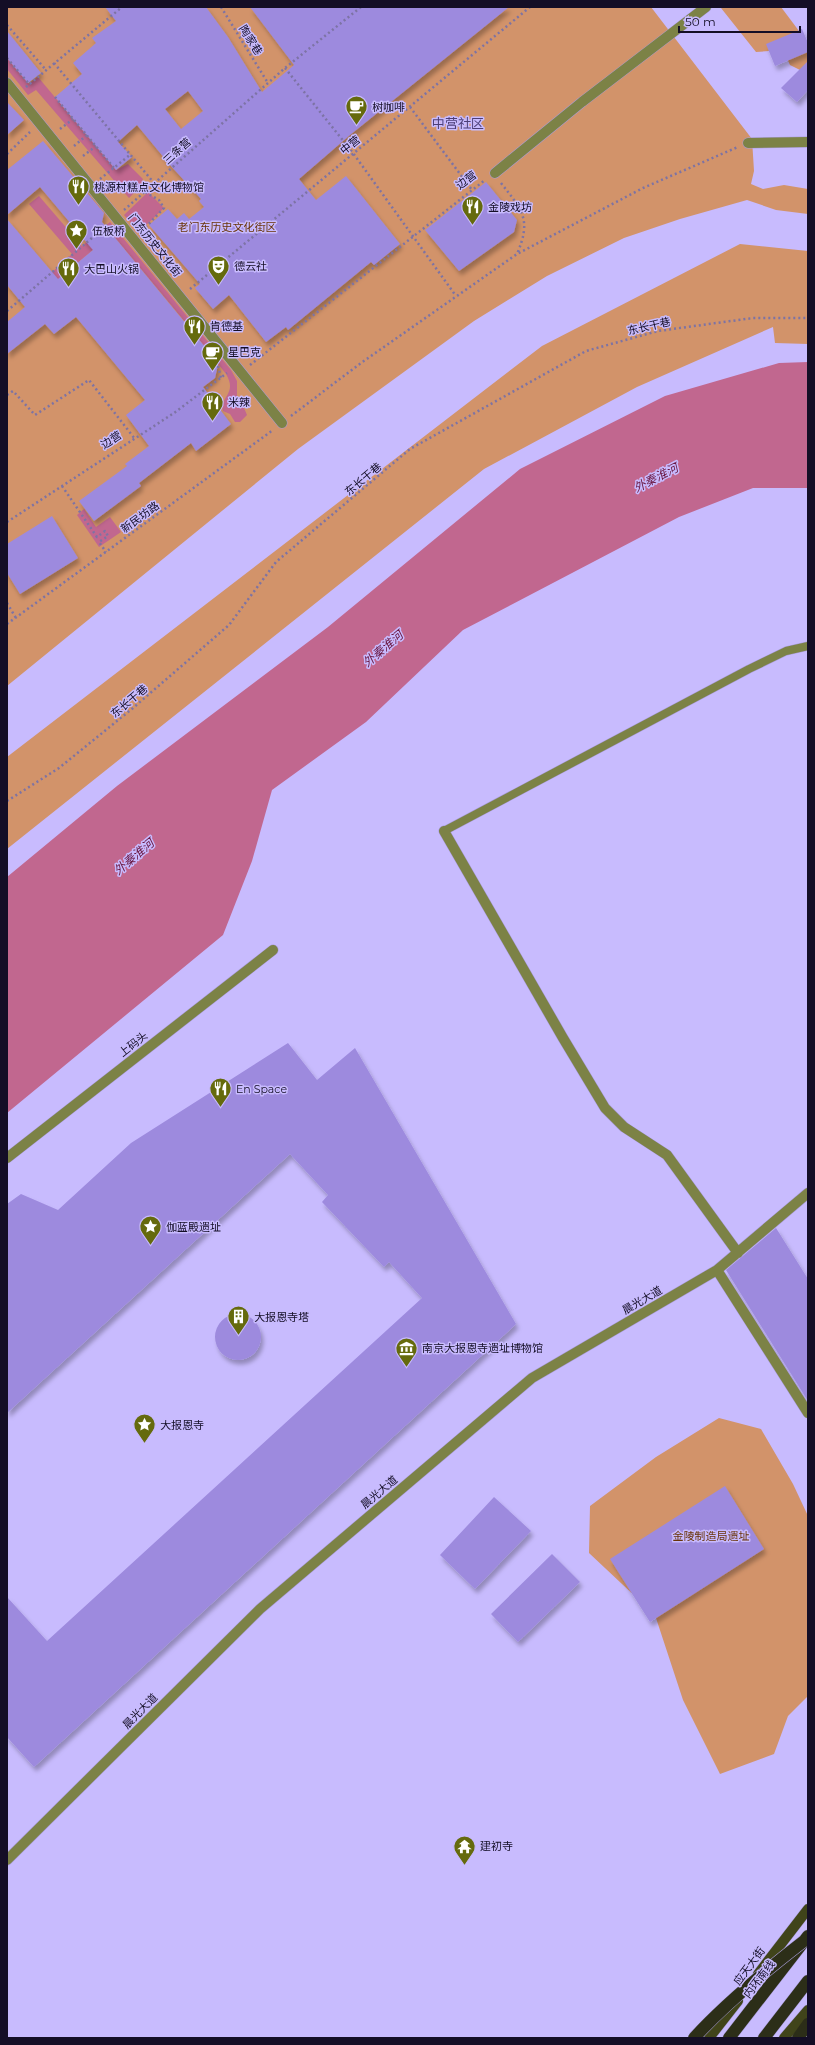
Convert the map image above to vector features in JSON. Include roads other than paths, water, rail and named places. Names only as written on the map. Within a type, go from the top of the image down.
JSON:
[{"type":"highway","points":[[694,2038],[710,2021],[762,1973],[806,1938]]},
{"type":"highway","name":"内环南线","points":[[729,2038],[806,1938]]},
{"type":"highway","points":[[764,2038],[808,1982]]},
{"type":"highway","points":[[798,2038],[808,2024]]},
{"type":"main road","name":"应天大街","points":[[709,2038],[808,1908]]},
{"type":"main road","points":[[784,2038],[808,2010]]},
{"type":"street","points":[[495,174],[582,102],[706,7]]},
{"type":"street","name":"门东历史文化街","points":[[7,83],[242,371],[282,423]]},
{"type":"street","points":[[748,143],[808,142]]},
{"type":"street","points":[[444,831],[605,1108],[624,1127],[667,1155],[738,1253]]},
{"type":"street","name":"上码头","points":[[7,1158],[273,950]]},
{"type":"street","name":"晨光大道","points":[[7,1860],[260,1609],[532,1378],[718,1270],[808,1193]]},
{"type":"street","points":[[718,1270],[808,1413]]},
{"type":"lane","points":[[444,831],[749,669],[786,651],[808,646]]},
{"type":"water","points":[[7,58],[29,84],[38,77],[116,170],[128,164],[143,179],[138,189],[129,198],[36,90],[28,95],[7,69]]},
{"type":"water","points":[[148,192],[164,208],[139,232],[124,215]]},
{"type":"water","points":[[39,196],[82,246],[110,222],[231,370],[237,381],[237,400],[244,408],[247,415],[240,422],[235,422],[230,414],[223,411],[223,402],[230,386],[226,374],[191,329],[112,234],[56,281],[50,274],[72,254],[29,204]]},
{"type":"water","name":"外秦淮河","points":[[808,362],[808,488],[753,488],[679,517],[463,630],[366,722],[272,790],[252,861],[223,935],[7,1113],[7,877],[117,786],[328,627],[520,469],[665,396],[779,363]]},
{"type":"water","points":[[84,509],[96,527],[110,517],[121,532],[99,547],[77,515]]},
{"type":"place","name":"树咖啡","points":[[356,126]]},
{"type":"place","name":"桃源村糕点文化博物馆","points":[[78,206]]},
{"type":"place","name":"金陵戏坊","points":[[472,226]]},
{"type":"place","name":"伍板桥","points":[[77,250]]},
{"type":"place","name":"德云社","points":[[218,286]]},
{"type":"place","name":"大巴山火锅","points":[[68,288]]},
{"type":"place","name":"肯德基","points":[[194,346]]},
{"type":"place","name":"星巴克","points":[[213,372]]},
{"type":"place","name":"米辣","points":[[212,422]]},
{"type":"place","name":"En Space","points":[[221,1108]]},
{"type":"place","name":"伽蓝殿遗址","points":[[150,1246]]},
{"type":"place","name":"大报恩寺塔","points":[[238,1336]]},
{"type":"place","name":"南京大报恩寺遗址博物馆","points":[[407,1368]]},
{"type":"place","name":"大报恩寺","points":[[145,1444]]},
{"type":"place","name":"建初寺","points":[[465,1866]]},
{"type":"district","name":"中营社区","points":[[458,123]]},
{"type":"park label","name":"老门东历史文化街区","points":[[227,227]]},
{"type":"park label","name":"金陵制造局遗址","points":[[711,1536]]}]
